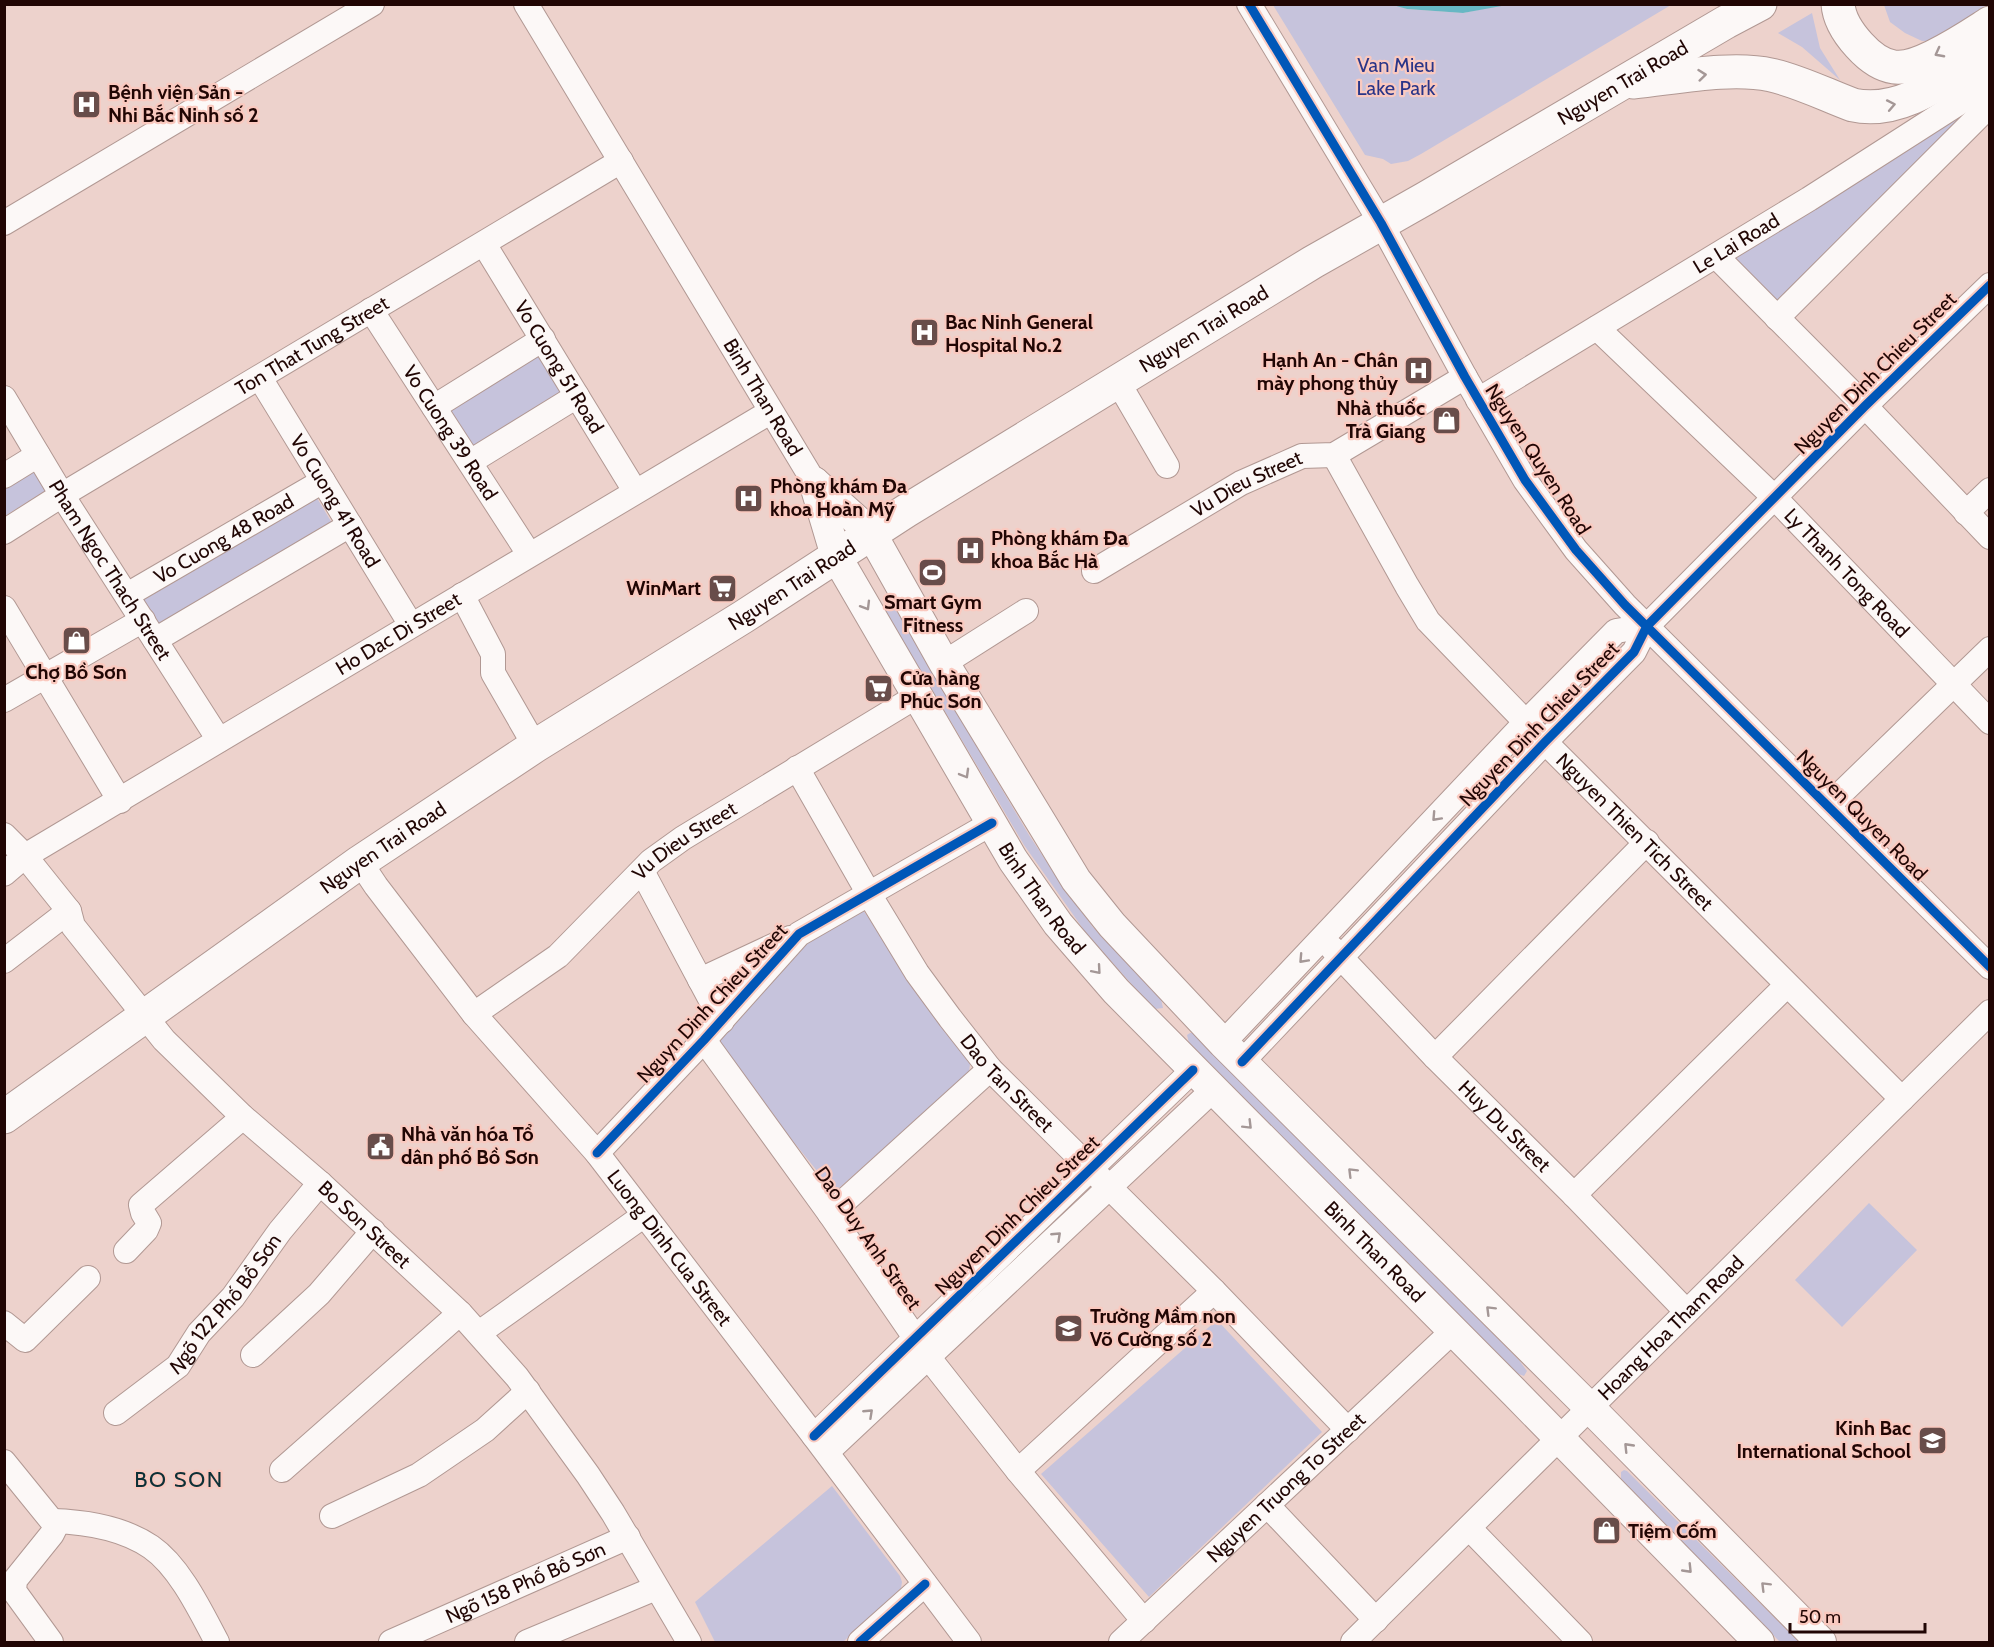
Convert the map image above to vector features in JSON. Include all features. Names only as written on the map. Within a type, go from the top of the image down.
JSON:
[{"type":"highway","name":"Nguyen Trai Road","points":[[4,1117],[360,862],[535,746],[743,617],[871,533],[1313,262],[1623,83],[1728,13],[1760,4]]},
{"type":"highway","points":[[1838,4],[1844,22],[1857,42],[1875,59],[1896,67],[1905,67],[1934,56],[1989,24]]},
{"type":"highway","points":[[1623,83],[1726,73],[1753,73],[1772,75],[1853,105],[1866,108],[1879,107],[1911,99],[1989,51]]},
{"type":"main road","name":"Binh Than Road","points":[[814,482],[871,533],[944,663],[1076,880],[1132,947],[1233,1052],[1821,1642]]},
{"type":"main road","name":"Binh Than Road","points":[[814,482],[836,556],[1013,860],[1075,945],[1116,991],[1203,1080],[1759,1642]]},
{"type":"main road","points":[[1160,1036],[1189,1006]]},
{"type":"street","points":[[4,223],[372,4]]},
{"type":"street","name":"Binh Than Road","points":[[526,4],[814,482]]},
{"type":"street","name":"Nguyen Quyen Road","points":[[1249,4],[1381,223],[1465,377],[1525,480],[1576,550],[1647,626],[1989,967]]},
{"type":"street","name":"Le Lai Road","points":[[1478,400],[1809,199],[1989,83]]},
{"type":"street","points":[[1777,318],[1989,105]]},
{"type":"street","name":"Ton That Tung Street","points":[[4,532],[62,495],[621,161]]},
{"type":"street","name":"Vo Cuong 51 Road","points":[[484,243],[635,491]]},
{"type":"street","points":[[1716,256],[1865,406],[1989,537]]},
{"type":"street","name":"Nguyen Dinh Chieu Street","points":[[1233,1052],[1342,958],[1545,742],[1634,652],[1647,626],[1865,406],[1989,285]]},
{"type":"street","name":"Vo Cuong 39 Road","points":[[371,310],[529,554]]},
{"type":"street","name":"Ly Thanh Tong Road","points":[[1597,328],[1775,498],[1989,722]]},
{"type":"street","points":[[434,407],[543,339]]},
{"type":"street","name":"Vu Dieu Street","points":[[1094,571],[1241,483],[1302,456],[1334,455],[1465,377]]},
{"type":"street","name":"Vo Cuong 41 Road","points":[[260,378],[411,626]]},
{"type":"street","points":[[1118,382],[1167,466]]},
{"type":"street","points":[[470,462],[577,396]]},
{"type":"street","name":"Pham Ngoc Thach Street","points":[[4,398],[62,495],[219,740]]},
{"type":"street","name":"Ho Dac Di Street","points":[[4,874],[25,856],[770,412]]},
{"type":"street","points":[[4,476],[38,455]]},
{"type":"street","name":"Nguyen Thien Tich Street","points":[[1334,455],[1428,621],[1526,723],[1902,1099]]},
{"type":"street","name":"Vo Cuong 48 Road","points":[[127,596],[323,481]]},
{"type":"street","points":[[1966,513],[1989,490]]},
{"type":"street","points":[[4,700],[46,676],[149,630],[350,525]]},
{"type":"street","points":[[462,595],[494,654],[493,673],[535,746]]},
{"type":"street","points":[[4,608],[120,801]]},
{"type":"street","points":[[944,663],[1026,611]]},
{"type":"street","name":"Nguyen Dinh Chieu Street","points":[[1233,1052],[1322,938],[1526,723],[1616,631],[1647,626]]},
{"type":"street","points":[[1828,806],[1989,649]]},
{"type":"street","name":"Vu Dieu Street","points":[[474,1014],[558,957],[651,861],[683,838],[917,696]]},
{"type":"street","name":"Dao Tan Street","points":[[797,768],[917,973],[990,1068],[1092,1168],[1348,1430]]},
{"type":"street","name":"Nguyn Dinh Chieu Street","points":[[597,1153],[705,1040],[800,934],[992,823]]},
{"type":"street","name":"Bo Son Street","points":[[4,835],[25,856],[69,911],[73,926],[164,1040],[243,1117],[320,1183],[460,1313],[528,1391],[588,1474],[627,1537],[656,1588],[681,1640]]},
{"type":"street","points":[[1435,1057],[1647,842]]},
{"type":"street","name":"Luong Dinh Cua Street","points":[[360,862],[474,1014],[597,1153],[969,1642]]},
{"type":"street","points":[[642,871],[722,1021]]},
{"type":"street","points":[[4,961],[69,911]]},
{"type":"street","points":[[700,980],[800,934]]},
{"type":"street","name":"Huy Du Street","points":[[1322,938],[1435,1057],[1574,1195],[1686,1311]]},
{"type":"street","points":[[1574,1195],[1787,985]]},
{"type":"street","name":"Hoang Hoa Tham Road","points":[[1353,1642],[1989,1012]]},
{"type":"street","name":"Dao Duy Anh Street","points":[[705,1040],[830,1214],[929,1358],[1018,1471],[1144,1621]]},
{"type":"street","points":[[830,1214],[990,1068]]},
{"type":"street","points":[[820,1444],[929,1358],[1110,1187],[1203,1080]]},
{"type":"street","name":"Nguyen Dinh Chieu Street","points":[[820,1444],[916,1338],[1092,1168],[1203,1080]]},
{"type":"street","points":[[126,1251],[146,1230],[149,1223],[141,1205],[243,1117]]},
{"type":"street","name":"Ngõ 122 Phố Bồ Sơn","points":[[117,1413],[178,1366],[199,1333],[233,1297],[280,1231],[320,1183]]},
{"type":"street","points":[[479,1333],[644,1216]]},
{"type":"street","points":[[253,1354],[319,1294],[373,1231]]},
{"type":"street","points":[[1008,1249],[1024,1267]]},
{"type":"street","points":[[4,1323],[25,1340],[88,1278]]},
{"type":"street","points":[[1018,1471],[1214,1292]]},
{"type":"street","points":[[282,1470],[460,1313]]},
{"type":"street","name":"Nguyen Truong To Street","points":[[1121,1642],[1453,1331]]},
{"type":"street","points":[[332,1516],[419,1475],[485,1430],[528,1391]]},
{"type":"street","points":[[4,1462],[56,1526],[13,1585],[18,1597],[51,1642]]},
{"type":"street","points":[[1268,1506],[1376,1620]]},
{"type":"street","points":[[53,1521],[81,1523],[123,1533],[153,1548],[185,1587],[217,1642]]},
{"type":"street","points":[[1469,1528],[1573,1640]]},
{"type":"street","name":"Ngõ 158 Phố Bồ Sơn","points":[[391,1642],[627,1537]]},
{"type":"street","points":[[860,1642],[925,1584]]},
{"type":"street","points":[[528,1642],[656,1588]]},
{"type":"green space","name":"Van Mieu Lake Park","points":[[1393,4],[1407,9],[1463,13],[1507,4],[1671,5],[1421,154],[1408,161],[1391,164],[1383,159],[1365,155],[1273,5]]},
{"type":"green space","points":[[1884,5],[1989,5],[1989,12],[1936,41],[1922,41],[1905,33],[1890,22]]},
{"type":"green space","points":[[1812,13],[1820,48],[1840,80],[1802,47],[1778,33]]},
{"type":"green space","points":[[1954,117],[1957,121],[1778,300],[1772,301],[1732,257]]},
{"type":"green space","points":[[542,342],[575,395],[471,457],[439,405]]},
{"type":"green space","points":[[36,469],[48,489],[5,516],[5,487]]},
{"type":"green space","points":[[317,498],[332,523],[155,628],[140,602]]},
{"type":"green space","points":[[890,605],[896,610],[1029,835],[1058,879],[1092,926],[1161,999],[1163,1008],[1155,1009],[1151,1006],[1086,933],[1024,845],[886,612],[885,608]]},
{"type":"green space","points":[[863,910],[970,1064],[969,1073],[839,1188],[830,1187],[721,1052],[721,1036],[799,940]]},
{"type":"green space","points":[[1190,1033],[1198,1036],[1519,1360],[1527,1371],[1524,1376],[1516,1373],[1189,1043],[1187,1035]]},
{"type":"green space","points":[[1869,1203],[1917,1250],[1842,1327],[1795,1280]]},
{"type":"green space","points":[[1217,1320],[1322,1432],[1149,1597],[1041,1474]]},
{"type":"green space","points":[[1624,1470],[1799,1642],[1780,1642],[1621,1479],[1621,1472]]},
{"type":"green space","points":[[832,1486],[900,1576],[901,1588],[843,1642],[715,1642],[695,1602]]},
{"type":"water","points":[[1393,5],[1507,5],[1463,13],[1407,9]]},
{"type":"cycle path","points":[[1249,4],[1381,223],[1465,377],[1525,480],[1576,550],[1625,605],[1990,967]]},
{"type":"cycle path","points":[[1242,1062],[1545,742],[1634,652],[1647,626],[1865,406],[1990,285]]},
{"type":"cycle path","points":[[597,1153],[704,1040],[799,934],[992,823]]},
{"type":"cycle path","points":[[814,1436],[1193,1070]]},
{"type":"cycle path","points":[[860,1642],[925,1584]]},
{"type":"place","name":"Bệnh viện Sản - Nhi Bắc Ninh số 2","points":[[87,104]]},
{"type":"place","name":"Bac Ninh General Hospital No.2","points":[[924,333]]},
{"type":"place","name":"Hạnh An - Chân mày phong thủy","points":[[1419,371]]},
{"type":"place","name":"Nhà thuốc Trà Giang","points":[[1446,420]]},
{"type":"place","name":"Phòng khám Đa khoa Hoàn Mỹ","points":[[749,498]]},
{"type":"place","name":"Phòng khám Đa khoa Bắc Hà","points":[[970,550]]},
{"type":"place","name":"Smart Gym Fitness","points":[[933,572]]},
{"type":"place","name":"WinMart","points":[[722,588]]},
{"type":"place","name":"Chợ Bồ Sơn","points":[[76,641]]},
{"type":"place","name":"Cửa hàng Phúc Sơn","points":[[879,689]]},
{"type":"place","name":"Nhà văn hóa Tổ dân phố Bồ Sơn","points":[[380,1146]]},
{"type":"place","name":"Trường Mầm non Võ Cường số 2","points":[[1069,1328]]},
{"type":"place","name":"Kinh Bac International School","points":[[1932,1440]]},
{"type":"place","name":"Tiệm Cốm","points":[[1607,1531]]},
{"type":"district","name":"BO SON","points":[[179,1479]]}]
